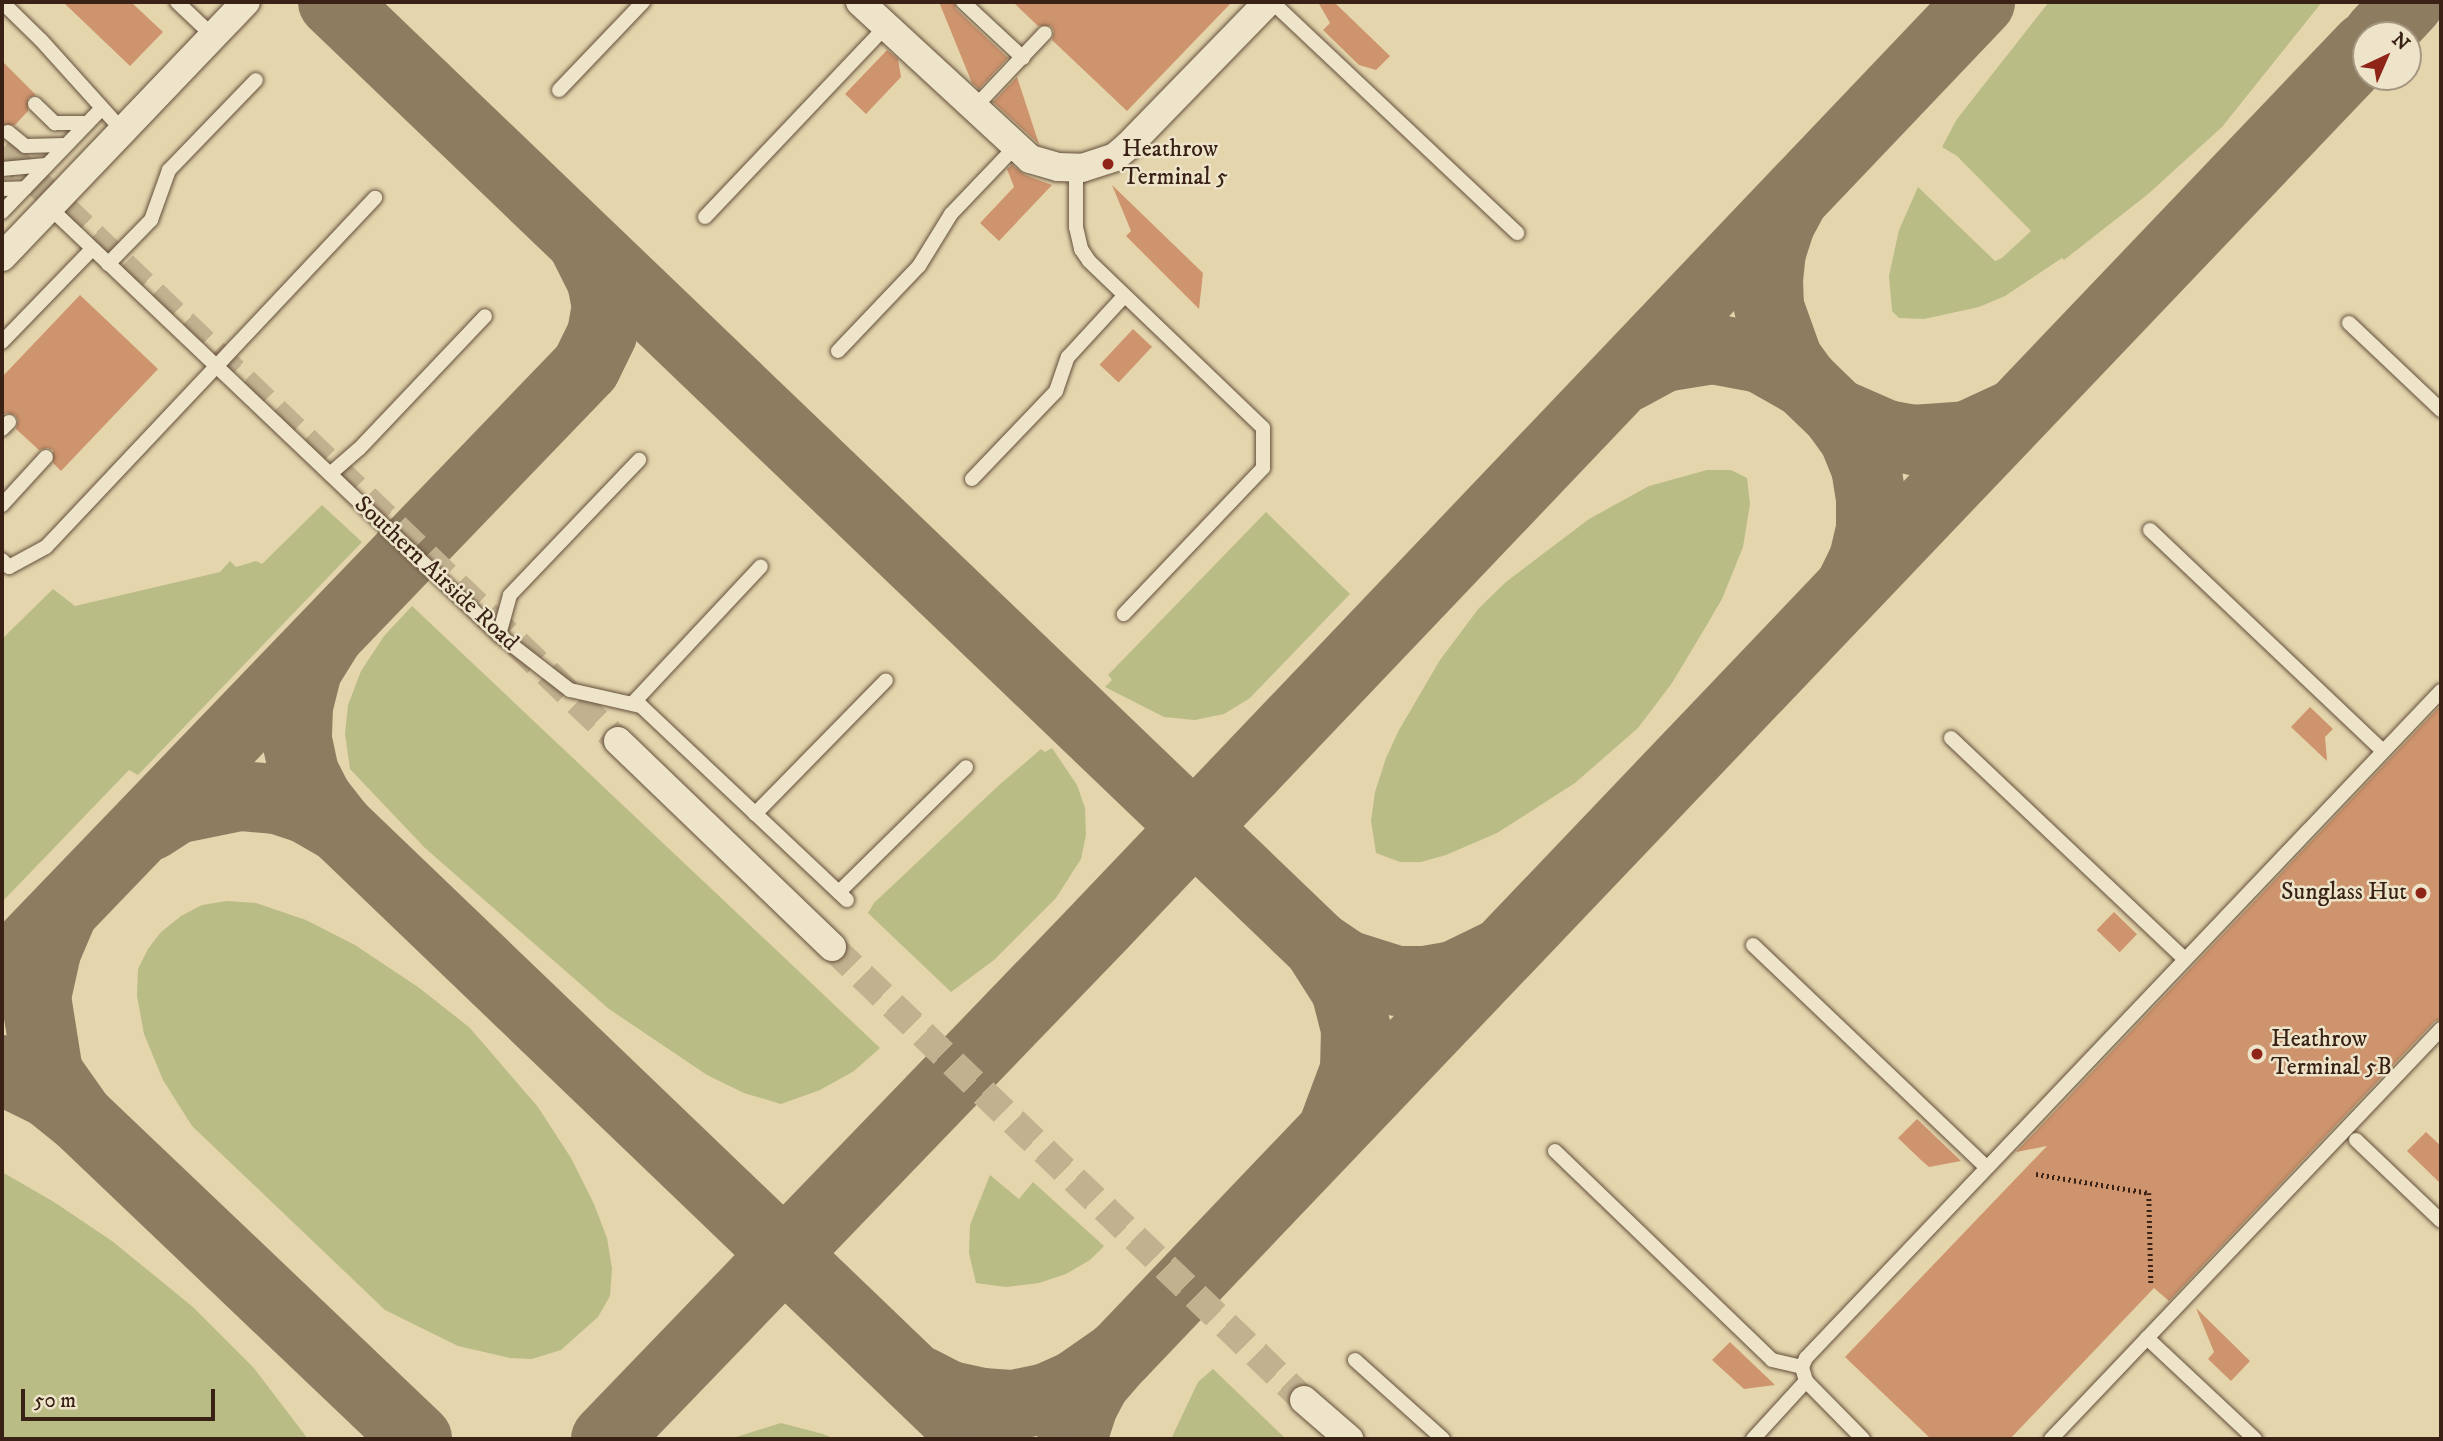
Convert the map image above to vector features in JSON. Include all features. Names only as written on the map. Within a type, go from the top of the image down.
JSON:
[{"type":"street","points":[[2,257],[246,2]]},
{"type":"street","points":[[860,2],[1015,147],[1037,162],[1076,168],[1115,157],[1128,146],[1270,2]]},
{"type":"street","points":[[618,741],[832,947]]},
{"type":"street","points":[[1304,1400],[1349,1439]]},
{"type":"lane","points":[[2,2],[41,40],[122,130]]},
{"type":"lane","points":[[177,2],[212,36]]},
{"type":"lane","points":[[559,90],[643,2]]},
{"type":"lane","points":[[963,2],[1023,58]]},
{"type":"lane","points":[[1270,2],[1517,233]]},
{"type":"lane","points":[[705,217],[887,25]]},
{"type":"lane","points":[[974,108],[1045,33]]},
{"type":"lane","points":[[108,264],[151,220],[169,170],[256,80]]},
{"type":"lane","points":[[35,104],[55,123],[86,123]]},
{"type":"lane","points":[[2,212],[101,109]]},
{"type":"lane","points":[[8,132],[25,146],[65,145]]},
{"type":"lane","points":[[838,351],[919,266],[951,214],[1015,147]]},
{"type":"lane","points":[[2,169],[46,165]]},
{"type":"lane","points":[[1076,168],[1074,216],[1081,249],[1124,296],[1263,428],[1263,468],[1124,614]]},
{"type":"lane","points":[[2,190],[24,188]]},
{"type":"lane","points":[[4,567],[46,547],[375,198]]},
{"type":"lane","name":"Southern Airside Road","points":[[49,207],[499,635],[570,690],[633,703],[652,715],[843,896],[967,767]]},
{"type":"lane","points":[[2,342],[92,249]]},
{"type":"lane","points":[[972,479],[1056,391],[1068,357],[1124,296]]},
{"type":"lane","points":[[330,474],[359,449],[485,316]]},
{"type":"lane","points":[[2350,323],[2441,410]]},
{"type":"lane","points":[[2,505],[46,457]]},
{"type":"lane","points":[[499,635],[510,595],[639,460]]},
{"type":"lane","points":[[2150,530],[2384,751]]},
{"type":"lane","points":[[633,703],[761,566]]},
{"type":"lane","points":[[755,814],[886,680]]},
{"type":"lane","points":[[1753,1439],[1804,1374],[1816,1345],[2441,691]]},
{"type":"lane","points":[[1951,738],[2185,959]]},
{"type":"lane","points":[[1753,945],[1986,1167]]},
{"type":"lane","points":[[2052,1439],[2441,1028]]},
{"type":"lane","points":[[2356,1140],[2441,1221]]},
{"type":"lane","points":[[1555,1151],[1772,1360],[1804,1374],[1863,1439]]},
{"type":"lane","points":[[2147,1338],[2255,1439]]},
{"type":"lane","points":[[1354,1360],[1443,1439]]},
{"type":"path","points":[[2036,1174],[2149,1193],[2151,1284]]},
{"type":"green space","points":[[2049,2],[2322,2],[2222,127],[2147,195],[2064,260],[2062,258],[2005,296],[1979,307],[1924,319],[1899,318],[1892,311],[1889,276],[1899,230],[1918,187],[1995,261],[2002,258],[2031,231],[1957,156],[1942,147],[1957,119]]},
{"type":"green space","points":[[1707,470],[1731,470],[1747,478],[1750,504],[1743,547],[1722,599],[1672,683],[1638,728],[1575,783],[1497,833],[1446,855],[1421,862],[1400,862],[1376,853],[1371,821],[1375,792],[1386,758],[1399,730],[1440,660],[1479,608],[1506,582],[1589,519],[1649,486]]},
{"type":"green space","points":[[322,505],[362,542],[138,775],[129,770],[2,902],[2,639],[53,589],[75,606],[220,572],[230,561],[236,567],[256,561],[262,564]]},
{"type":"green space","points":[[1266,512],[1350,594],[1250,698],[1224,714],[1195,720],[1164,717],[1105,687],[1112,680],[1108,675]]},
{"type":"green space","points":[[412,606],[880,1048],[854,1071],[820,1090],[781,1104],[744,1093],[707,1075],[609,1009],[425,848],[350,769],[345,734],[348,705],[361,671],[384,636]]},
{"type":"green space","points":[[1052,748],[1077,785],[1085,808],[1086,835],[1081,859],[1056,898],[994,960],[951,992],[868,913],[874,903],[998,786],[1041,749],[1045,752]]},
{"type":"green space","points":[[227,901],[256,903],[306,920],[355,945],[418,987],[469,1027],[538,1107],[571,1158],[594,1204],[607,1238],[612,1268],[610,1296],[598,1317],[561,1350],[532,1359],[510,1358],[458,1346],[385,1310],[192,1126],[163,1080],[144,1034],[137,996],[138,969],[161,932],[181,916],[202,905]]},
{"type":"green space","points":[[2,1172],[54,1202],[112,1241],[193,1307],[253,1367],[308,1439],[2,1439]]},
{"type":"green space","points":[[990,1175],[1019,1199],[1033,1182],[1104,1246],[1090,1260],[1066,1274],[1039,1283],[1006,1287],[976,1283],[969,1253],[970,1225]]},
{"type":"green space","points":[[1213,1369],[1286,1439],[1171,1439],[1198,1382]]},
{"type":"green space","points":[[781,1423],[823,1434],[836,1439],[730,1439]]},
{"type":"building","points":[[63,2],[131,2],[163,32],[130,66]]},
{"type":"building","points":[[939,2],[954,2],[956,9],[1008,58],[979,89],[972,83]]},
{"type":"building","name":"Heathrow Terminal 5","points":[[1013,2],[1232,2],[1127,111],[1052,40],[1054,31],[1051,26],[1038,26]]},
{"type":"building","points":[[1318,2],[1334,2],[1390,56],[1376,70],[1359,65],[1323,30],[1330,23]]},
{"type":"building","points":[[887,50],[898,59],[901,77],[866,114],[845,94]]},
{"type":"building","points":[[2,61],[36,95],[28,98],[28,111],[15,125],[2,125]]},
{"type":"building","points":[[1017,77],[1039,144],[993,102]]},
{"type":"building","points":[[1012,165],[1025,175],[1052,185],[999,241],[980,223],[1014,187],[1007,169]]},
{"type":"building","points":[[1112,185],[1203,273],[1199,309],[1126,236],[1131,231]]},
{"type":"building","points":[[80,295],[158,369],[61,471],[53,463],[53,450],[39,450],[16,429],[18,420],[15,415],[2,415],[2,377]]},
{"type":"building","points":[[1133,329],[1152,347],[1119,383],[1100,365]]},
{"type":"building","name":"Heathrow Terminal 5B","points":[[2441,705],[2441,1019],[2434,1022],[2169,1301],[2154,1288],[2010,1439],[1931,1439],[1845,1357],[2047,1146],[2016,1152]]},
{"type":"building","points":[[2310,707],[2333,729],[2325,737],[2327,761],[2291,727]]},
{"type":"building","points":[[2114,912],[2137,934],[2120,952],[2097,930]]},
{"type":"building","points":[[1917,1119],[1961,1161],[1929,1167],[1921,1160],[1898,1138]]},
{"type":"building","points":[[2426,1132],[2441,1146],[2441,1184],[2407,1151]]},
{"type":"building","points":[[2196,1308],[2250,1361],[2231,1381],[2208,1359],[2214,1352]]},
{"type":"building","points":[[1730,1342],[1775,1385],[1744,1389],[1712,1360]]},
{"type":"taxiway","points":[[333,2],[1318,946],[1346,965],[1397,981],[1425,981],[1454,976],[1497,955]]},
{"type":"taxiway","points":[[606,1439],[1103,923],[1980,2]]},
{"type":"taxiway","points":[[2391,21],[2409,2]]},
{"type":"taxiway","points":[[1072,1439],[1083,1405],[1096,1381],[1119,1355],[2352,62]]},
{"type":"taxiway","points":[[1791,203],[1771,251],[1769,307],[1788,360],[1805,383],[1836,413],[1854,438],[1866,467],[1871,498],[1871,529],[1864,559],[1850,588]]},
{"type":"taxiway","points":[[2,974],[586,367],[602,334],[607,307],[602,281],[584,245]]},
{"type":"taxiway","points":[[1627,377],[1664,357],[1713,349],[1761,358],[1805,383]]},
{"type":"taxiway","points":[[1836,413],[1886,435],[1913,440],[1967,436],[2015,414]]},
{"type":"taxiway","points":[[328,636],[307,670],[298,706],[297,740],[304,773],[318,800],[340,828],[977,1439]]},
{"type":"taxiway","points":[[150,826],[176,809],[240,796],[277,799],[307,809],[340,828]]},
{"type":"taxiway","points":[[61,916],[46,952],[36,997],[48,1073],[79,1117]]},
{"type":"taxiway","points":[[1318,946],[1346,990],[1356,1029],[1355,1070],[1333,1129]]},
{"type":"taxiway","points":[[2,1070],[49,1093],[79,1117],[417,1439]]},
{"type":"taxiway","points":[[920,1381],[950,1396],[982,1403],[1014,1405],[1047,1398],[1076,1385],[1116,1357]]},
{"type":"tunnel","points":[[2,149],[618,741]]},
{"type":"tunnel","points":[[832,947],[1304,1400]]},
{"type":"place","name":"Heathrow Terminal 5","points":[[1108,164]]},
{"type":"place","name":"Sunglass Hut","points":[[2421,893]]},
{"type":"place","name":"Heathrow Terminal 5B","points":[[2257,1054]]}]
